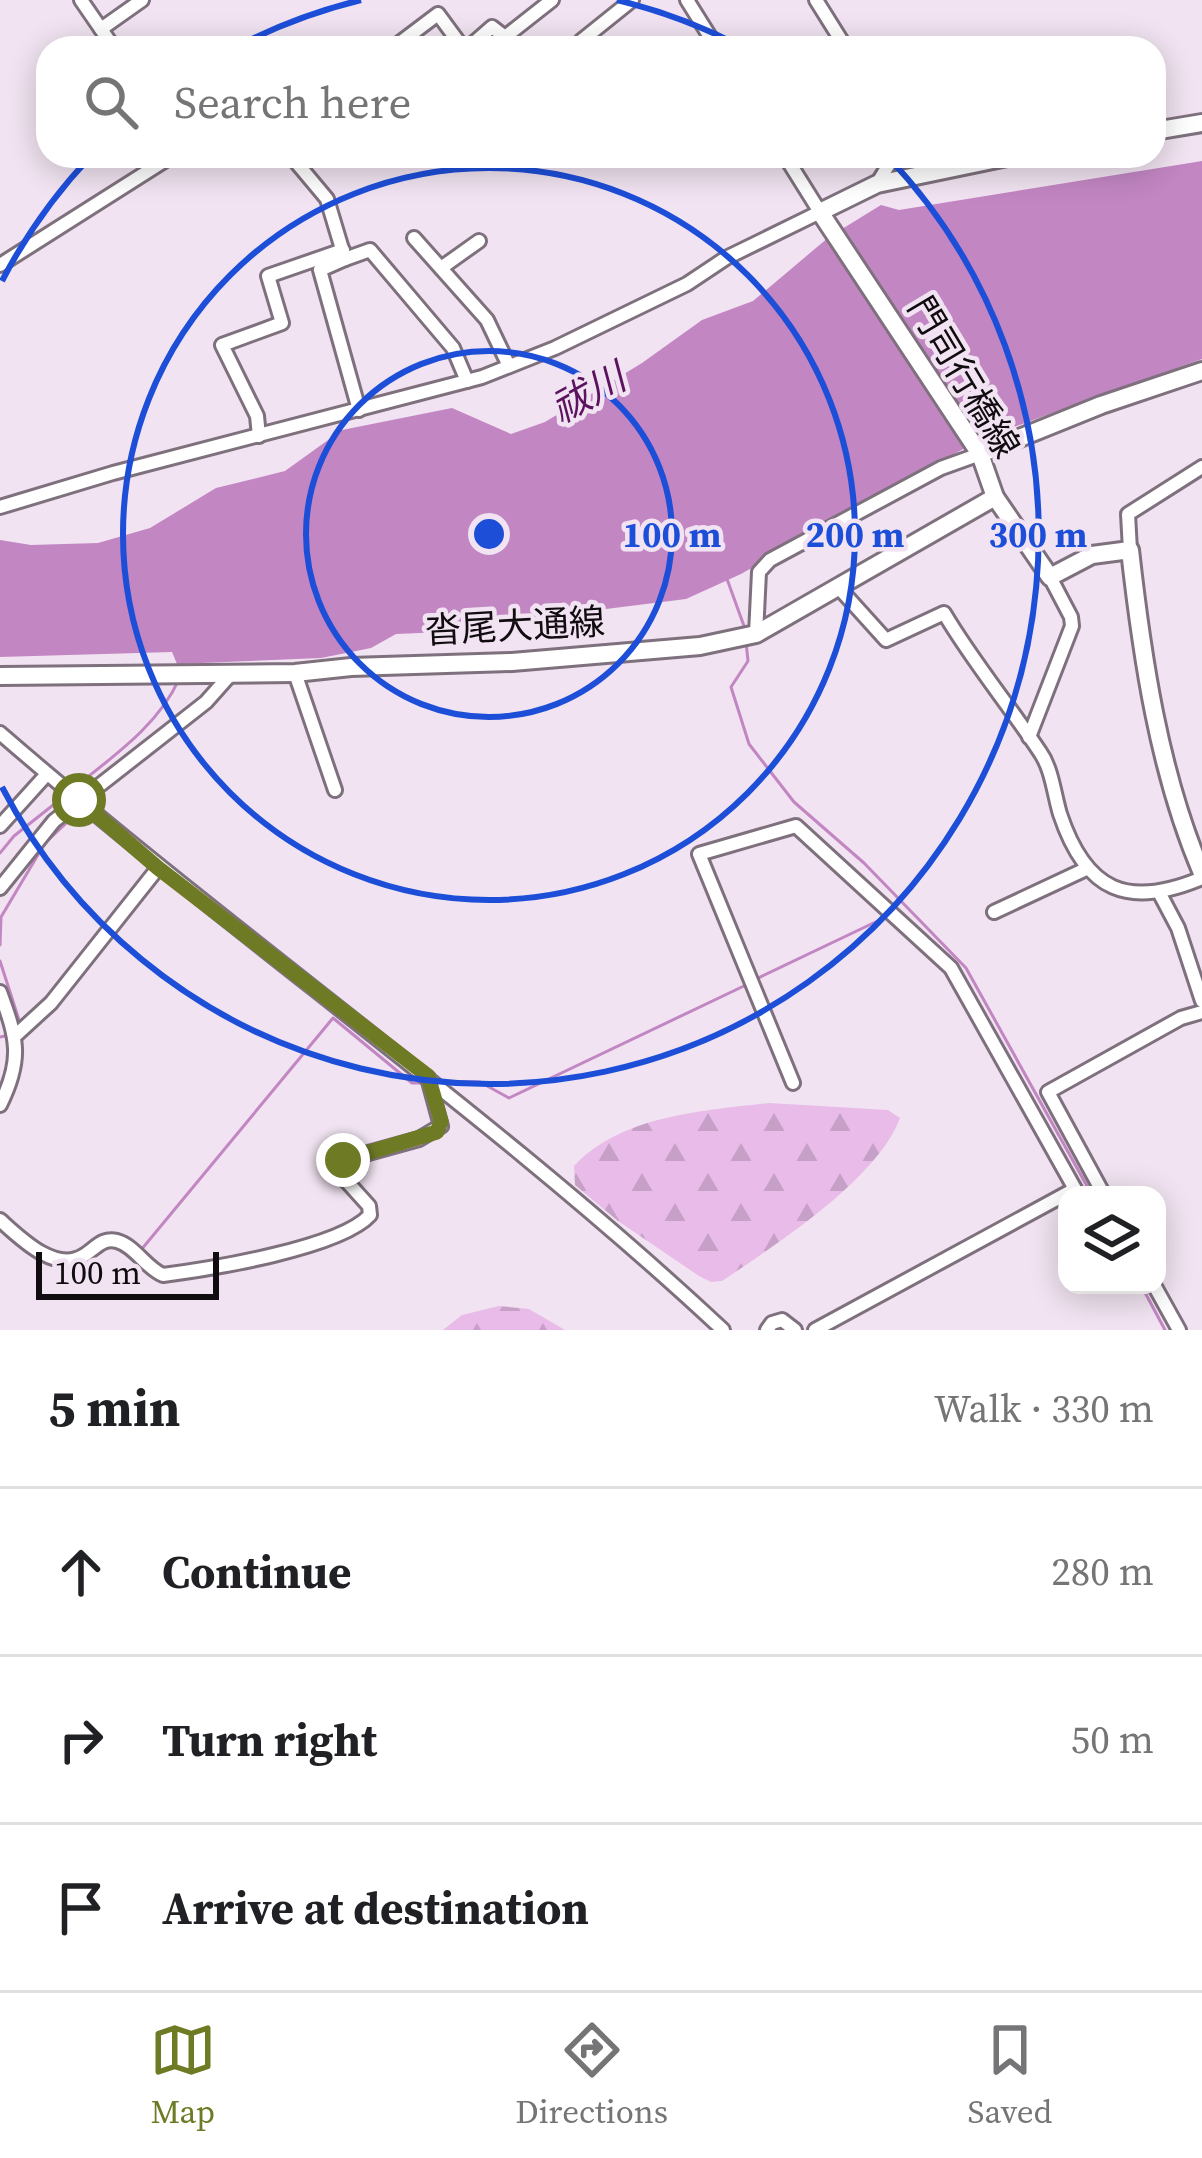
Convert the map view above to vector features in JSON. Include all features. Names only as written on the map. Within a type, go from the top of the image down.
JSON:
[{"type":"main road","points":[[1166,129],[1202,123]]},
{"type":"main road","points":[[823,218],[877,184],[952,168]]},
{"type":"main road","name":"門司行橋線","points":[[823,218],[979,451],[995,497],[1050,577]]},
{"type":"main road","points":[[979,451],[1202,370]]},
{"type":"main road","name":"沓尾大通線","points":[[0,676],[295,673],[700,646],[756,634],[995,497]]},
{"type":"main road","points":[[1050,577],[1092,555],[1130,550],[1162,744],[1202,875]]},
{"type":"street","points":[[81,0],[106,36]]},
{"type":"street","points":[[100,28],[142,0]]},
{"type":"street","points":[[506,36],[553,0]]},
{"type":"street","points":[[586,36],[632,0]]},
{"type":"street","points":[[687,0],[710,36]]},
{"type":"street","points":[[816,0],[838,36]]},
{"type":"street","points":[[409,36],[438,14],[456,36]]},
{"type":"street","points":[[0,266],[153,168]]},
{"type":"street","points":[[301,168],[327,199],[344,254]]},
{"type":"street","points":[[0,507],[509,366],[668,293],[743,249],[823,218],[792,168]]},
{"type":"street","points":[[877,184],[887,168]]},
{"type":"street","points":[[413,238],[487,320],[509,366]]},
{"type":"street","points":[[441,268],[479,241]]},
{"type":"street","points":[[259,436],[257,416],[223,345],[282,323],[268,276],[344,254],[370,250],[453,348],[467,381]]},
{"type":"street","points":[[344,254],[320,270],[359,410]]},
{"type":"street","points":[[756,634],[759,572],[770,560],[979,451]]},
{"type":"street","points":[[1130,550],[1128,514],[1202,467]]},
{"type":"street","points":[[1029,737],[1072,626],[1050,577]]},
{"type":"street","points":[[840,589],[886,640],[944,614],[1044,757],[1062,819],[1086,869],[1118,890],[1160,894],[1202,875]]},
{"type":"street","points":[[295,673],[335,790]]},
{"type":"street","points":[[0,888],[31,846],[77,798],[206,702],[221,674]]},
{"type":"street","points":[[0,733],[158,868],[428,1076],[652,1264],[723,1330]]},
{"type":"street","points":[[0,826],[49,775]]},
{"type":"street","points":[[793,1083],[699,854],[796,826],[951,968],[1075,1189],[815,1330]]},
{"type":"street","points":[[16,1035],[51,1003],[158,868]]},
{"type":"street","points":[[994,913],[1086,869]]},
{"type":"street","points":[[1160,894],[1178,928],[1202,1001]]},
{"type":"street","points":[[0,992],[16,1035],[14,1070],[0,1105]]},
{"type":"street","points":[[1028,1104],[1181,1018],[1202,1012]]},
{"type":"street","points":[[0,1220],[31,1246],[66,1260],[79,1258],[105,1241],[117,1241],[163,1276],[321,1242],[370,1215],[369,1206],[341,1175],[343,1160],[419,1139],[441,1126],[428,1076]]},
{"type":"street","points":[[1048,1092],[1099,1186]]},
{"type":"street","points":[[1159,1294],[1179,1330]]},
{"type":"street","points":[[767,1330],[782,1320],[796,1330]]},
{"type":"green space","points":[[769,1103],[888,1110],[900,1118],[870,1165],[848,1187],[722,1281],[699,1276],[575,1185],[574,1166],[616,1136],[665,1118]]},
{"type":"green space","points":[[499,1306],[529,1309],[565,1330],[443,1330],[462,1315]]},
{"type":"shaded area","points":[[1202,161],[1202,359],[981,439],[741,574],[686,599],[493,623],[487,630],[396,634],[371,648],[321,658],[177,664],[172,652],[0,657],[0,540],[31,545],[98,543],[150,528],[216,488],[285,471],[342,430],[452,408],[511,434],[545,422],[702,320],[753,301],[829,237],[881,205],[899,210]]},
{"type":"waterway","points":[[727,579],[744,626]]},
{"type":"waterway","points":[[746,642],[748,661],[731,687],[749,744],[794,802],[864,863],[966,968],[1087,1186]]},
{"type":"waterway","points":[[74,788],[147,726],[179,679]]},
{"type":"waterway","points":[[0,853],[67,794]]},
{"type":"waterway","points":[[0,945],[1,917],[45,843],[76,814]]},
{"type":"waterway","points":[[754,980],[886,917]]},
{"type":"waterway","points":[[0,961],[20,1023]]},
{"type":"waterway","points":[[443,1082],[480,1082],[509,1098],[746,985]]},
{"type":"waterway","points":[[141,1250],[333,1018],[412,1083],[421,1083]]},
{"type":"waterway","points":[[0,1037],[5,1036]]},
{"type":"waterway","points":[[1146,1294],[1165,1330]]},
{"type":"route","points":[[79,800],[158,868],[428,1076],[441,1121],[437,1132],[343,1160]]},
{"type":"water label","name":"祓川","points":[[588,393]]}]
